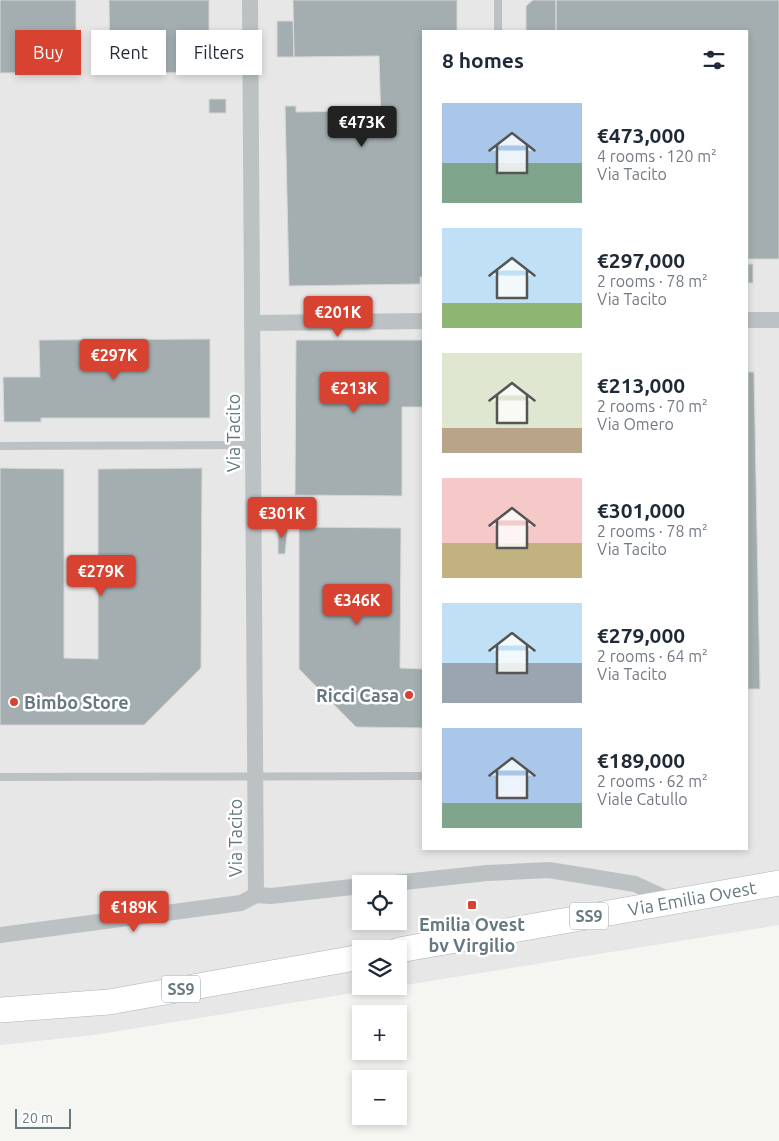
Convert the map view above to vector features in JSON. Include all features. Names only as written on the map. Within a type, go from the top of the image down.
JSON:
[{"type":"main road","name":"Via Emilia Ovest","points":[[407,949],[779,883]]},
{"type":"main road","name":"SS9","points":[[0,1010],[109,1002],[352,959]]},
{"type":"street","name":"Via Tacito","points":[[250,0],[256,895]]},
{"type":"street","points":[[748,320],[779,320]]},
{"type":"street","points":[[252,323],[422,321]]},
{"type":"street","points":[[407,882],[487,873],[549,870],[635,884],[672,901]]},
{"type":"street","points":[[0,935],[241,903],[256,895],[271,896],[352,887]]},
{"type":"lane","points":[[498,0],[498,30]]},
{"type":"lane","points":[[0,446],[253,445]]},
{"type":"lane","points":[[0,777],[422,776]]},
{"type":"shaded area","points":[[0,0],[779,0],[779,925],[407,985],[407,940],[352,940],[352,993],[94,1035],[0,1045]]},
{"type":"building","points":[[0,0],[76,0],[76,30],[15,30],[15,73],[0,73]]},
{"type":"building","points":[[109,0],[209,0],[209,30],[176,30],[176,72],[166,72],[166,30],[109,30]]},
{"type":"building","points":[[293,0],[457,0],[457,30],[422,30],[422,277],[420,277],[420,284],[289,286],[285,106],[296,106],[296,112],[363,111],[363,122],[381,122],[379,56],[294,57]]},
{"type":"building","points":[[533,0],[556,0],[556,30],[526,30],[526,6]]},
{"type":"building","points":[[556,0],[779,0],[779,259],[748,259],[748,30],[556,30]]},
{"type":"building","points":[[277,21],[293,21],[294,57],[277,57]]},
{"type":"building","points":[[209,99],[226,99],[226,113],[209,113]]},
{"type":"building","points":[[748,264],[753,264],[753,283],[748,283]]},
{"type":"building","points":[[210,339],[210,418],[41,418],[41,422],[4,422],[3,377],[40,377],[39,340]]},
{"type":"building","points":[[296,340],[422,340],[422,407],[402,407],[402,496],[295,495]]},
{"type":"building","points":[[748,372],[754,372],[760,689],[748,689]]},
{"type":"building","points":[[0,468],[64,469],[64,658],[98,659],[98,469],[202,468],[201,668],[144,725],[0,725]]},
{"type":"building","points":[[278,526],[288,526],[285,554],[278,554]]},
{"type":"building","points":[[299,527],[401,528],[400,668],[422,669],[422,728],[356,727],[299,669]]},
{"type":"place","name":"Ricci Casa","points":[[409,695]]},
{"type":"place","name":"Bimbo Store","points":[[14,702]]},
{"type":"place","name":"Emilia Ovest bv Virgilio","points":[[472,905]]}]
